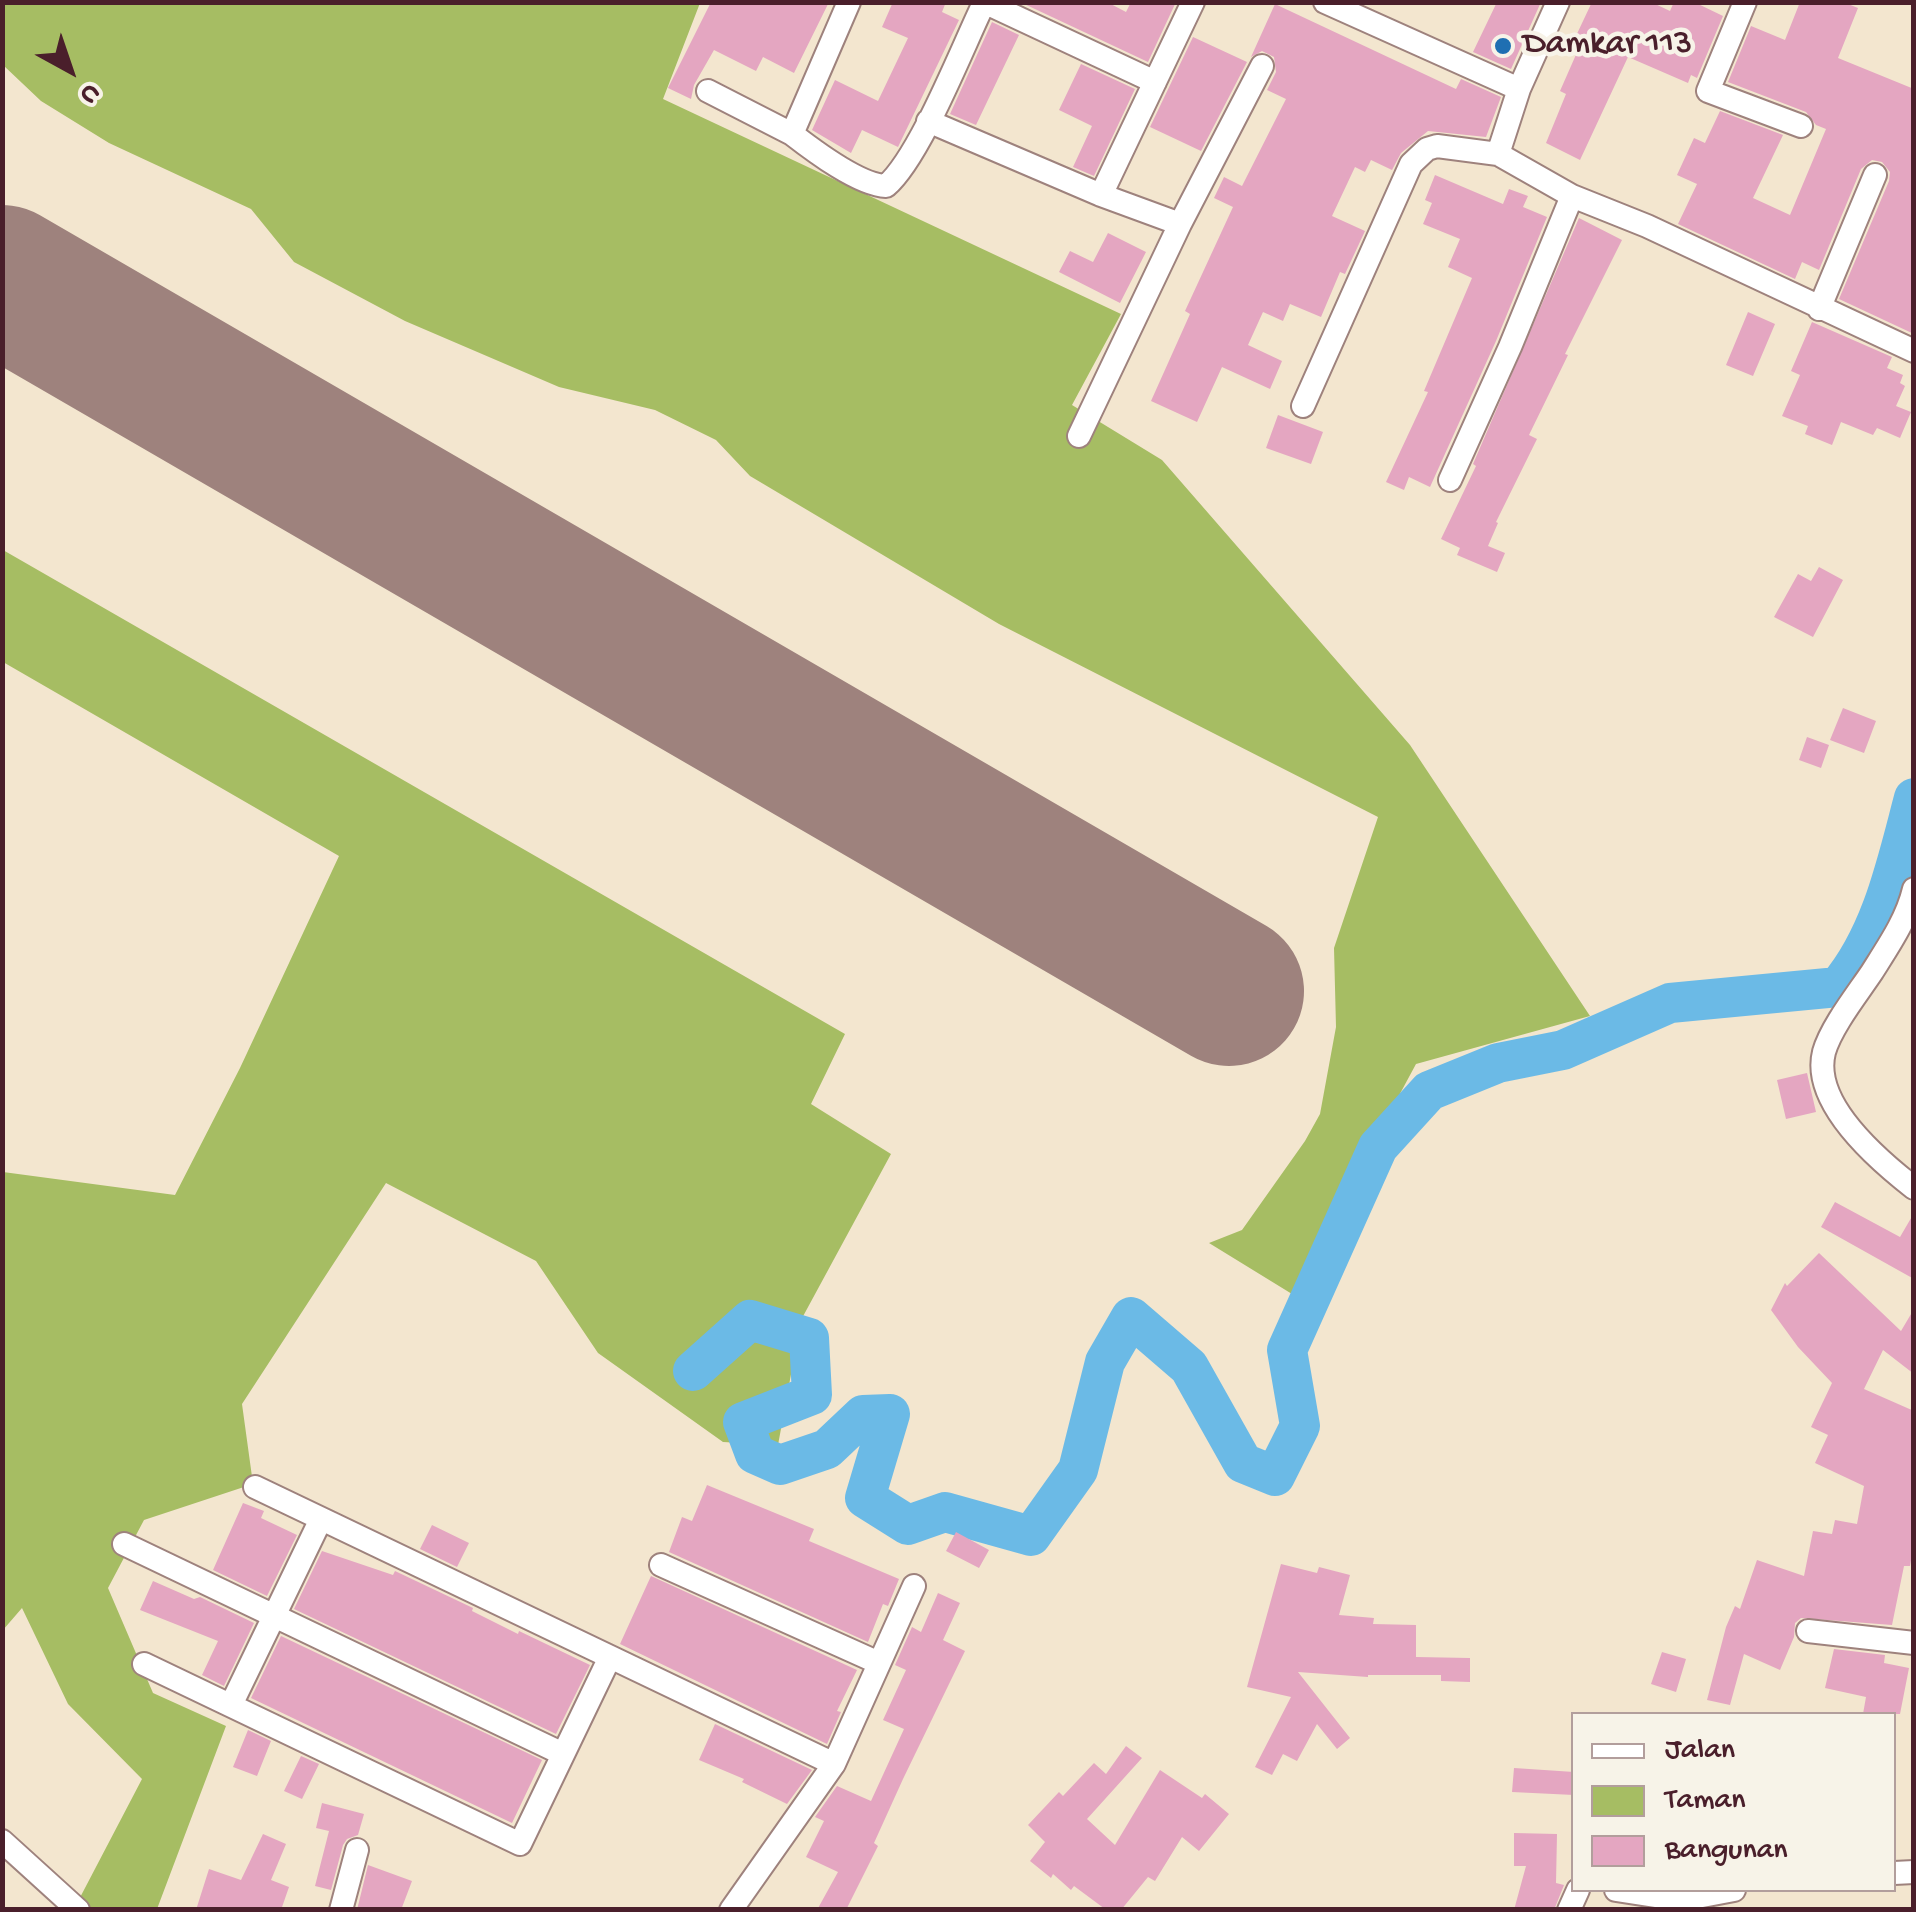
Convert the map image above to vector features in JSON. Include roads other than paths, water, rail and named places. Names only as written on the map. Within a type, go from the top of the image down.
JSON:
[{"type":"street","points":[[792,134],[798,128],[849,2]]},
{"type":"street","points":[[708,91],[792,134],[866,181],[882,186],[895,177],[928,121],[984,2],[1154,82]]},
{"type":"street","points":[[1101,196],[1193,2]]},
{"type":"street","points":[[1324,2],[1519,89]]},
{"type":"street","points":[[1498,154],[1519,89],[1558,2]]},
{"type":"street","points":[[1745,2],[1708,91],[1802,126]]},
{"type":"street","points":[[1079,436],[1180,224],[1262,66]]},
{"type":"street","points":[[928,121],[1101,196],[1180,224]]},
{"type":"street","points":[[1303,406],[1412,164],[1437,146],[1498,154],[1572,196],[1647,226],[1914,351]]},
{"type":"street","points":[[1819,309],[1876,176]]},
{"type":"street","points":[[1450,480],[1510,348],[1572,196]]},
{"type":"street","points":[[1914,888],[1910,906],[1892,942],[1824,1050],[1822,1075],[1850,1130],[1873,1156],[1914,1188]]},
{"type":"street","points":[[255,1487],[834,1764]]},
{"type":"street","points":[[230,1705],[321,1519]]},
{"type":"street","points":[[124,1544],[563,1754]]},
{"type":"street","points":[[662,1565],[879,1662]]},
{"type":"street","points":[[731,1910],[834,1764],[914,1586]]},
{"type":"street","points":[[1808,1631],[1914,1643]]},
{"type":"street","points":[[144,1664],[520,1844],[610,1657]]},
{"type":"street","points":[[2,1841],[78,1910]]},
{"type":"street","points":[[341,1910],[357,1850]]},
{"type":"street","points":[[1629,1892],[1681,1900],[1723,1892]]},
{"type":"waterway","points":[[693,1371],[750,1320],[809,1338],[812,1395],[743,1422],[755,1454],[780,1465],[827,1449],[863,1415],[890,1414],[865,1498],[908,1525],[945,1512],[1031,1536],[1078,1470],[1105,1362],[1131,1317],[1189,1367],[1243,1463],[1275,1476],[1300,1426],[1287,1350],[1378,1147],[1429,1091],[1498,1063],[1563,1050],[1670,1003],[1838,987],[1877,921],[1914,798]]},
{"type":"place","name":"Damkar 113","points":[[1503,46]]}]
